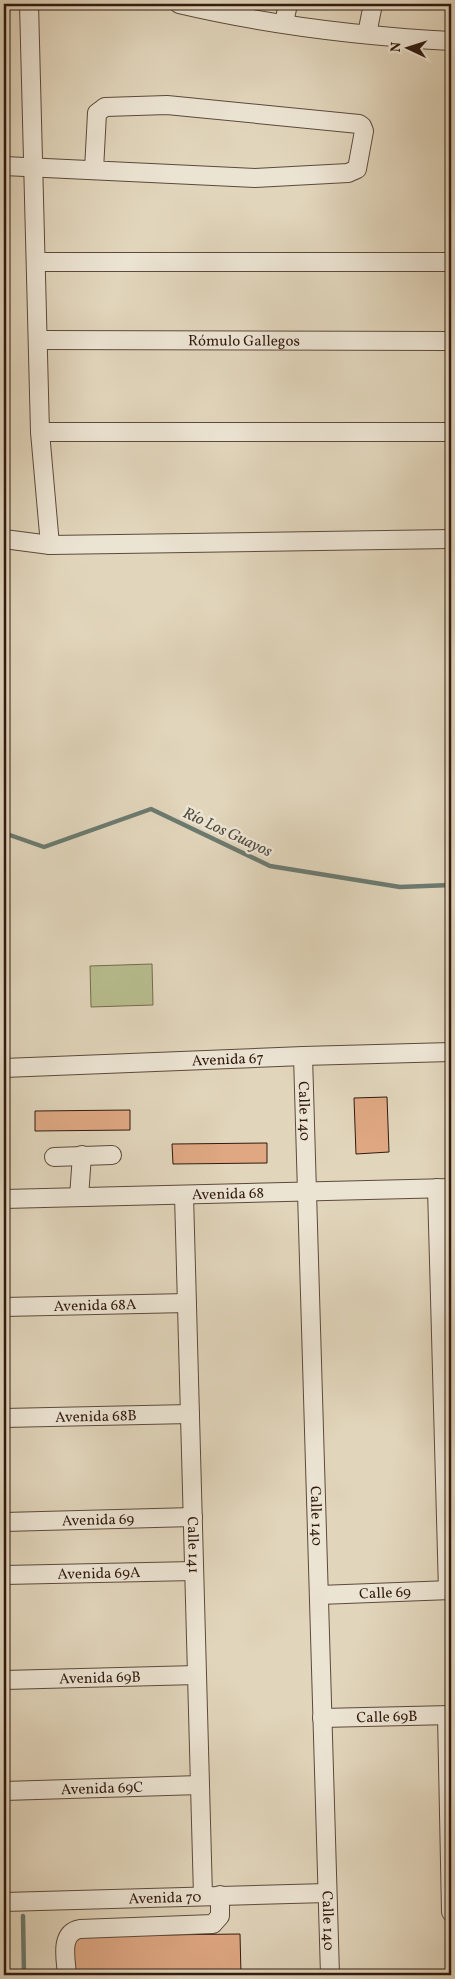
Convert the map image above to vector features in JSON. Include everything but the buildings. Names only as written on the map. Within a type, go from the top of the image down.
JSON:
[{"type":"street","points":[[29,4],[40,432],[50,545]]},
{"type":"street","points":[[179,4],[225,15],[388,38],[451,41]]},
{"type":"street","points":[[284,23],[288,4]]},
{"type":"street","points":[[367,34],[372,4]]},
{"type":"street","points":[[4,166],[256,178],[348,173],[357,169],[364,131],[358,124],[167,105],[104,107],[97,113],[94,170]]},
{"type":"street","points":[[36,262],[451,262]]},
{"type":"street","name":"Rómulo Gallegos","points":[[38,340],[451,341]]},
{"type":"street","points":[[40,432],[451,432]]},
{"type":"street","points":[[4,539],[50,545],[451,539]]},
{"type":"street","name":"Avenida 67","points":[[4,1068],[451,1052]]},
{"type":"street","name":"Calle 140","points":[[303,1056],[330,1975]]},
{"type":"street","points":[[54,1157],[112,1155]]},
{"type":"street","points":[[79,1197],[82,1156]]},
{"type":"street","points":[[444,1188],[449,1591]]},
{"type":"street","name":"Avenida 68","points":[[4,1199],[444,1188]]},
{"type":"street","name":"Calle 141","points":[[67,1975],[66,1942],[68,1936],[74,1930],[213,1924],[220,1916],[212,1896],[200,1786],[184,1195]]},
{"type":"street","name":"Avenida 68A","points":[[4,1307],[187,1302]]},
{"type":"street","name":"Avenida 68B","points":[[4,1418],[190,1414]]},
{"type":"street","name":"Avenida 69","points":[[4,1522],[193,1517]]},
{"type":"street","name":"Avenida 69A","points":[[4,1576],[194,1571]]},
{"type":"street","name":"Calle 69","points":[[319,1595],[449,1591]]},
{"type":"street","name":"Avenida 69B","points":[[4,1680],[197,1675]]},
{"type":"street","points":[[449,1715],[451,1912]]},
{"type":"street","name":"Calle 69B","points":[[322,1718],[449,1715]]},
{"type":"street","name":"Avenida 69C","points":[[4,1791],[200,1786]]},
{"type":"street","name":"Avenida 70","points":[[4,1902],[327,1893]]},
{"type":"green space","points":[[152,964],[153,1005],[91,1007],[90,966]]},
{"type":"waterway","name":"Río Los Guayos","points":[[4,833],[44,847],[151,809],[270,866],[400,887],[451,885]]},
{"type":"waterway","points":[[23,1916],[24,1975]]}]
